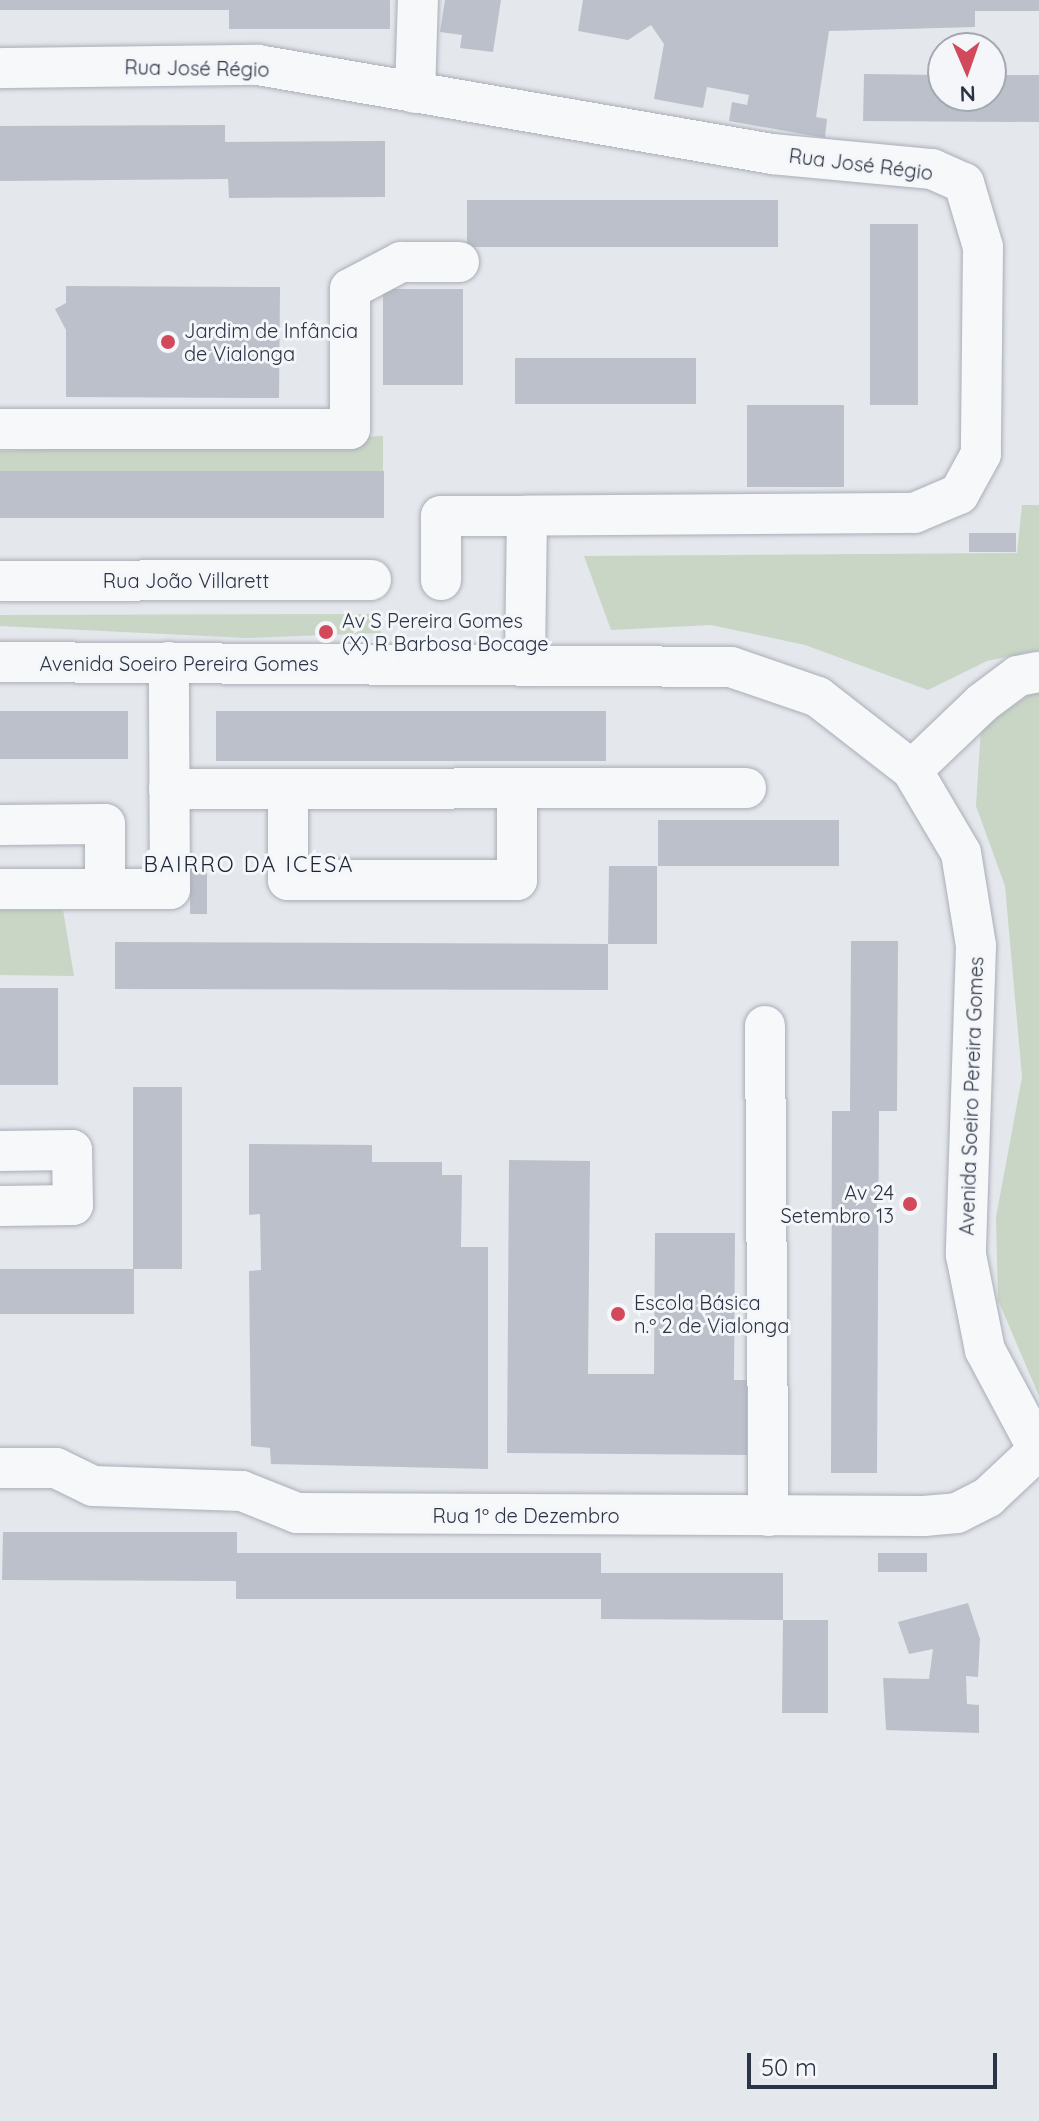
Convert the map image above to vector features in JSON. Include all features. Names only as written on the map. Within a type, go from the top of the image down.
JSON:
[{"type":"street","points":[[415,93],[418,0]]},
{"type":"street","name":"Rua José Régio","points":[[0,68],[258,65],[772,154],[932,169],[964,183],[977,212],[983,247],[981,454],[959,494],[914,513],[441,516],[441,580]]},
{"type":"street","points":[[0,429],[350,429],[350,289],[401,262],[459,262]]},
{"type":"street","points":[[525,666],[527,516]]},
{"type":"street","name":"Rua João Villarett","points":[[0,581],[371,580]]},
{"type":"street","name":"Avenida Soeiro Pereira Gomes","points":[[0,662],[731,667],[818,697],[912,770],[961,853],[976,946],[966,1255],[985,1350],[1038,1450]]},
{"type":"street","points":[[0,889],[170,889],[169,662]]},
{"type":"street","points":[[912,770],[982,703],[1018,676],[1039,672]]},
{"type":"street","points":[[169,789],[746,788]]},
{"type":"street","points":[[288,789],[288,880],[517,880],[517,789]]},
{"type":"street","points":[[0,825],[105,824],[105,888]]},
{"type":"street","points":[[765,1026],[768,1516]]},
{"type":"street","points":[[0,1151],[72,1150],[73,1205],[0,1206]]},
{"type":"street","name":"Rua 1º de Dezembro","points":[[0,1468],[56,1468],[93,1486],[242,1491],[297,1513],[768,1516],[957,1513],[988,1497],[1038,1450]]},
{"type":"green space","points":[[383,436],[383,472],[0,471],[0,451]]},
{"type":"green space","points":[[1022,505],[1039,505],[1039,650],[987,661],[928,690],[805,645],[711,625],[611,630],[584,556],[1017,553]]},
{"type":"green space","points":[[376,614],[381,633],[246,638],[0,626],[0,615]]},
{"type":"green space","points":[[1039,688],[1039,1396],[998,1300],[996,1217],[1022,1077],[1005,886],[976,806],[981,728]]},
{"type":"green space","points":[[0,910],[63,910],[74,976],[0,975]]},
{"type":"building","points":[[0,0],[390,0],[390,29],[229,29],[229,10],[0,10]]},
{"type":"building","points":[[445,0],[501,0],[493,52],[460,48],[462,35],[440,32]]},
{"type":"building","points":[[583,0],[1039,0],[1039,11],[975,11],[975,27],[829,31],[816,117],[827,119],[825,138],[729,121],[732,102],[747,105],[749,95],[707,87],[703,108],[654,99],[664,44],[651,25],[628,40],[578,31]]},
{"type":"building","points":[[864,74],[927,75],[927,112],[1007,112],[1007,75],[1039,75],[1039,122],[863,121]]},
{"type":"building","points":[[225,125],[225,142],[385,141],[385,197],[229,198],[228,179],[0,181],[0,126]]},
{"type":"building","points":[[467,200],[778,200],[778,247],[467,247]]},
{"type":"building","points":[[870,224],[918,224],[918,405],[870,405]]},
{"type":"building","points":[[66,286],[280,287],[279,398],[66,397],[66,330],[55,309],[66,303]]},
{"type":"building","points":[[383,289],[463,289],[463,385],[383,385]]},
{"type":"building","points":[[515,358],[696,358],[696,404],[515,404]]},
{"type":"building","points":[[747,405],[844,405],[844,487],[747,487]]},
{"type":"building","points":[[0,471],[384,471],[384,518],[0,518]]},
{"type":"building","points":[[969,533],[1016,533],[1016,552],[969,552]]},
{"type":"building","points":[[0,711],[128,711],[128,759],[0,759]]},
{"type":"building","points":[[216,711],[606,711],[606,761],[216,761]]},
{"type":"building","points":[[658,820],[839,820],[839,866],[658,866]]},
{"type":"building","points":[[190,866],[207,866],[207,914],[190,914]]},
{"type":"building","points":[[609,866],[657,866],[657,944],[608,944]]},
{"type":"building","points":[[851,941],[898,941],[897,1111],[879,1111],[877,1473],[831,1473],[832,1111],[850,1111]]},
{"type":"building","points":[[115,942],[608,944],[608,990],[115,989]]},
{"type":"building","points":[[0,988],[58,988],[58,1085],[0,1085]]},
{"type":"building","points":[[133,1087],[182,1087],[182,1269],[133,1269]]},
{"type":"building","points":[[249,1144],[372,1145],[372,1162],[442,1162],[442,1175],[462,1175],[461,1247],[488,1247],[488,1469],[271,1464],[270,1448],[251,1446],[249,1271],[261,1270],[260,1214],[249,1215]]},
{"type":"building","points":[[509,1160],[590,1161],[588,1374],[654,1374],[655,1233],[735,1233],[734,1380],[747,1380],[747,1455],[507,1453]]},
{"type":"building","points":[[0,1269],[134,1269],[134,1314],[0,1314]]},
{"type":"building","points":[[3,1532],[237,1532],[237,1553],[601,1553],[601,1573],[783,1573],[783,1620],[601,1619],[601,1599],[236,1599],[236,1581],[2,1580]]},
{"type":"building","points":[[878,1553],[927,1553],[927,1572],[878,1572]]},
{"type":"building","points":[[968,1603],[980,1639],[978,1677],[966,1676],[967,1704],[979,1705],[979,1733],[886,1730],[883,1678],[929,1679],[933,1649],[909,1654],[898,1622]]},
{"type":"building","points":[[783,1620],[828,1620],[828,1713],[782,1713]]},
{"type":"place","name":"Jardim de Infância de Vialonga","points":[[168,342]]},
{"type":"place","name":"Av S Pereira Gomes (X) R Barbosa Bocage","points":[[326,632]]},
{"type":"place","name":"Av 24 Setembro 13","points":[[910,1204]]},
{"type":"place","name":"Escola Básica n.º 2 de Vialonga","points":[[618,1314]]},
{"type":"district","name":"BAIRRO DA ICESA","points":[[249,865]]}]
